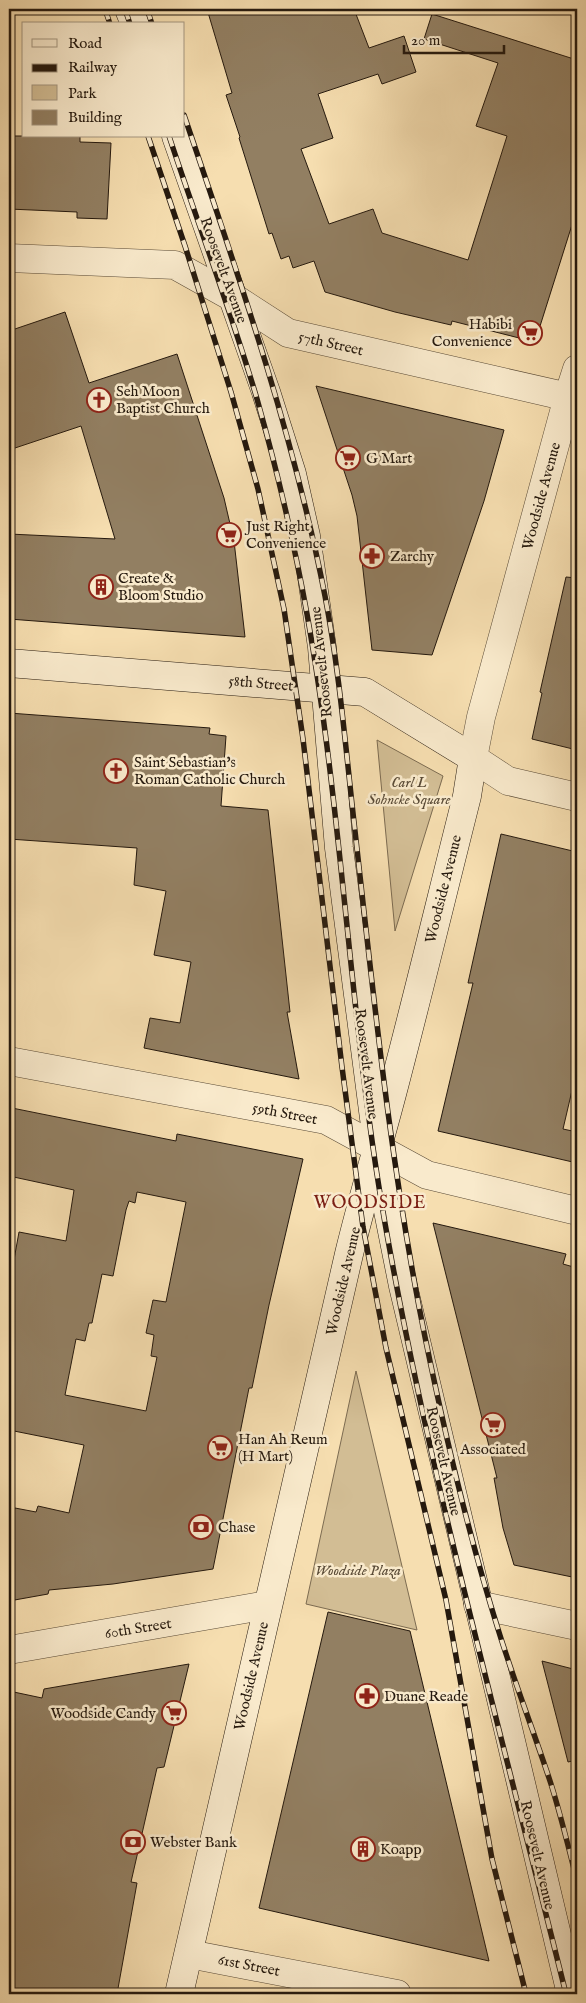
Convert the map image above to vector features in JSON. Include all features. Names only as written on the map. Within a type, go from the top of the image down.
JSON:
[{"type":"street","points":[[129,9],[134,22]]},
{"type":"street","name":"Roosevelt Avenue","points":[[177,138],[266,392],[294,483],[306,536],[322,647],[339,848],[383,1186],[403,1286],[571,1994]]},
{"type":"street","name":"57th Street","points":[[9,258],[175,265],[234,298],[288,333],[573,398]]},
{"type":"street","name":"Woodside Avenue","points":[[179,1994],[348,1254],[368,1176],[378,1149],[467,796],[481,717],[573,398],[577,370]]},
{"type":"street","name":"58th Street","points":[[9,662],[365,692],[508,781],[577,797]]},
{"type":"street","name":"59th Street","points":[[9,1061],[326,1120],[427,1175],[577,1211]]},
{"type":"street","name":"60th Street","points":[[9,1650],[267,1605]]},
{"type":"street","points":[[478,1605],[577,1626]]},
{"type":"street","name":"61st Street","points":[[189,1954],[397,1994]]},
{"type":"green space","name":"Carl L Sohncke Square","points":[[377,740],[443,776],[395,931]]},
{"type":"green space","name":"Woodside Plaza","points":[[356,1371],[417,1630],[306,1604]]},
{"type":"building","points":[[207,9],[354,9],[369,48],[404,36],[416,72],[382,84],[378,74],[318,94],[333,138],[301,149],[329,224],[373,209],[382,233],[468,260],[507,136],[476,126],[498,63],[424,39],[432,14],[577,60],[577,209],[535,342],[452,321],[451,325],[395,312],[325,292],[314,261],[293,268],[289,256],[281,259],[272,233],[269,234],[226,95],[232,93]]},
{"type":"building","points":[[9,136],[22,136],[22,138],[80,138],[80,142],[111,143],[107,219],[77,218],[77,212],[9,209]]},
{"type":"building","points":[[65,312],[89,383],[177,354],[224,498],[234,541],[245,637],[9,619],[9,534],[115,539],[81,426],[9,450],[9,331]]},
{"type":"building","points":[[316,386],[504,430],[484,501],[432,655],[372,650],[357,516],[352,495]]},
{"type":"building","points":[[566,577],[577,578],[577,750],[532,739],[542,693],[540,692]]},
{"type":"building","points":[[9,713],[210,728],[209,734],[226,736],[221,806],[268,810],[290,1012],[287,1012],[299,1079],[144,1048],[150,1018],[180,1023],[191,962],[154,955],[166,891],[134,885],[137,848],[9,839]]},
{"type":"building","points":[[501,834],[577,852],[577,1069],[563,1129],[577,1132],[577,1163],[438,1131],[473,983],[468,983]]},
{"type":"building","points":[[12,1108],[176,1141],[177,1134],[303,1159],[252,1388],[249,1388],[213,1569],[113,1584],[49,1590],[48,1594],[9,1601],[9,1532],[15,1508],[36,1512],[38,1506],[69,1513],[84,1445],[9,1430],[9,1270],[12,1271],[19,1232],[66,1241],[74,1190],[9,1176],[9,1122]],"holes":[[[137,1192],[186,1202],[166,1302],[153,1300],[146,1333],[154,1335],[151,1356],[157,1357],[146,1411],[65,1395],[76,1339],[85,1341],[89,1323],[92,1323],[102,1274],[113,1276],[129,1201],[135,1203]]]},
{"type":"building","points":[[433,1223],[566,1254],[563,1264],[577,1268],[577,1578],[514,1565],[503,1528],[494,1478],[497,1478]]},
{"type":"building","points":[[328,1612],[410,1631],[489,1961],[259,1908]]},
{"type":"building","points":[[542,1661],[577,1670],[577,1760],[568,1762]]},
{"type":"building","points":[[189,1664],[164,1767],[157,1768],[131,1882],[137,1883],[117,1994],[9,1994],[9,1691],[42,1698],[44,1689]]},
{"type":"railway","points":[[105,9],[109,22]]},
{"type":"railway","points":[[125,9],[129,22]]},
{"type":"railway","points":[[147,9],[151,22]]},
{"type":"railway","points":[[185,118],[263,354],[281,414],[312,535],[335,655],[384,1085],[402,1211],[425,1337],[449,1447],[487,1593],[551,1784],[577,1881]]},
{"type":"railway","points":[[149,138],[231,392],[258,489],[284,609],[303,739],[363,1227],[386,1348],[446,1600],[492,1859],[526,1994]]},
{"type":"railway","points":[[170,138],[257,399],[297,560],[320,692],[339,848],[355,1006],[375,1162],[388,1240],[426,1430],[448,1524],[566,1994]]},
{"type":"place","name":"Habibi Convenience","points":[[530,333]]},
{"type":"place","name":"Seh Moon Baptist Church","points":[[99,400]]},
{"type":"place","name":"G Mart","points":[[348,458]]},
{"type":"place","name":"Just Right Convenience","points":[[229,535]]},
{"type":"place","name":"Zarchy","points":[[372,556]]},
{"type":"place","name":"Create & Bloom Studio","points":[[101,587]]},
{"type":"place","name":"Saint Sebastian's Roman Catholic Church","points":[[116,771]]},
{"type":"place","name":"Associated","points":[[493,1425]]},
{"type":"place","name":"Han Ah Reum (H Mart)","points":[[220,1448]]},
{"type":"place","name":"Chase","points":[[201,1527]]},
{"type":"place","name":"Duane Reade","points":[[367,1696]]},
{"type":"place","name":"Woodside Candy","points":[[174,1713]]},
{"type":"place","name":"Webster Bank","points":[[133,1842]]},
{"type":"place","name":"Koapp","points":[[363,1849]]},
{"type":"district","name":"WOODSIDE","points":[[370,1202]]}]
